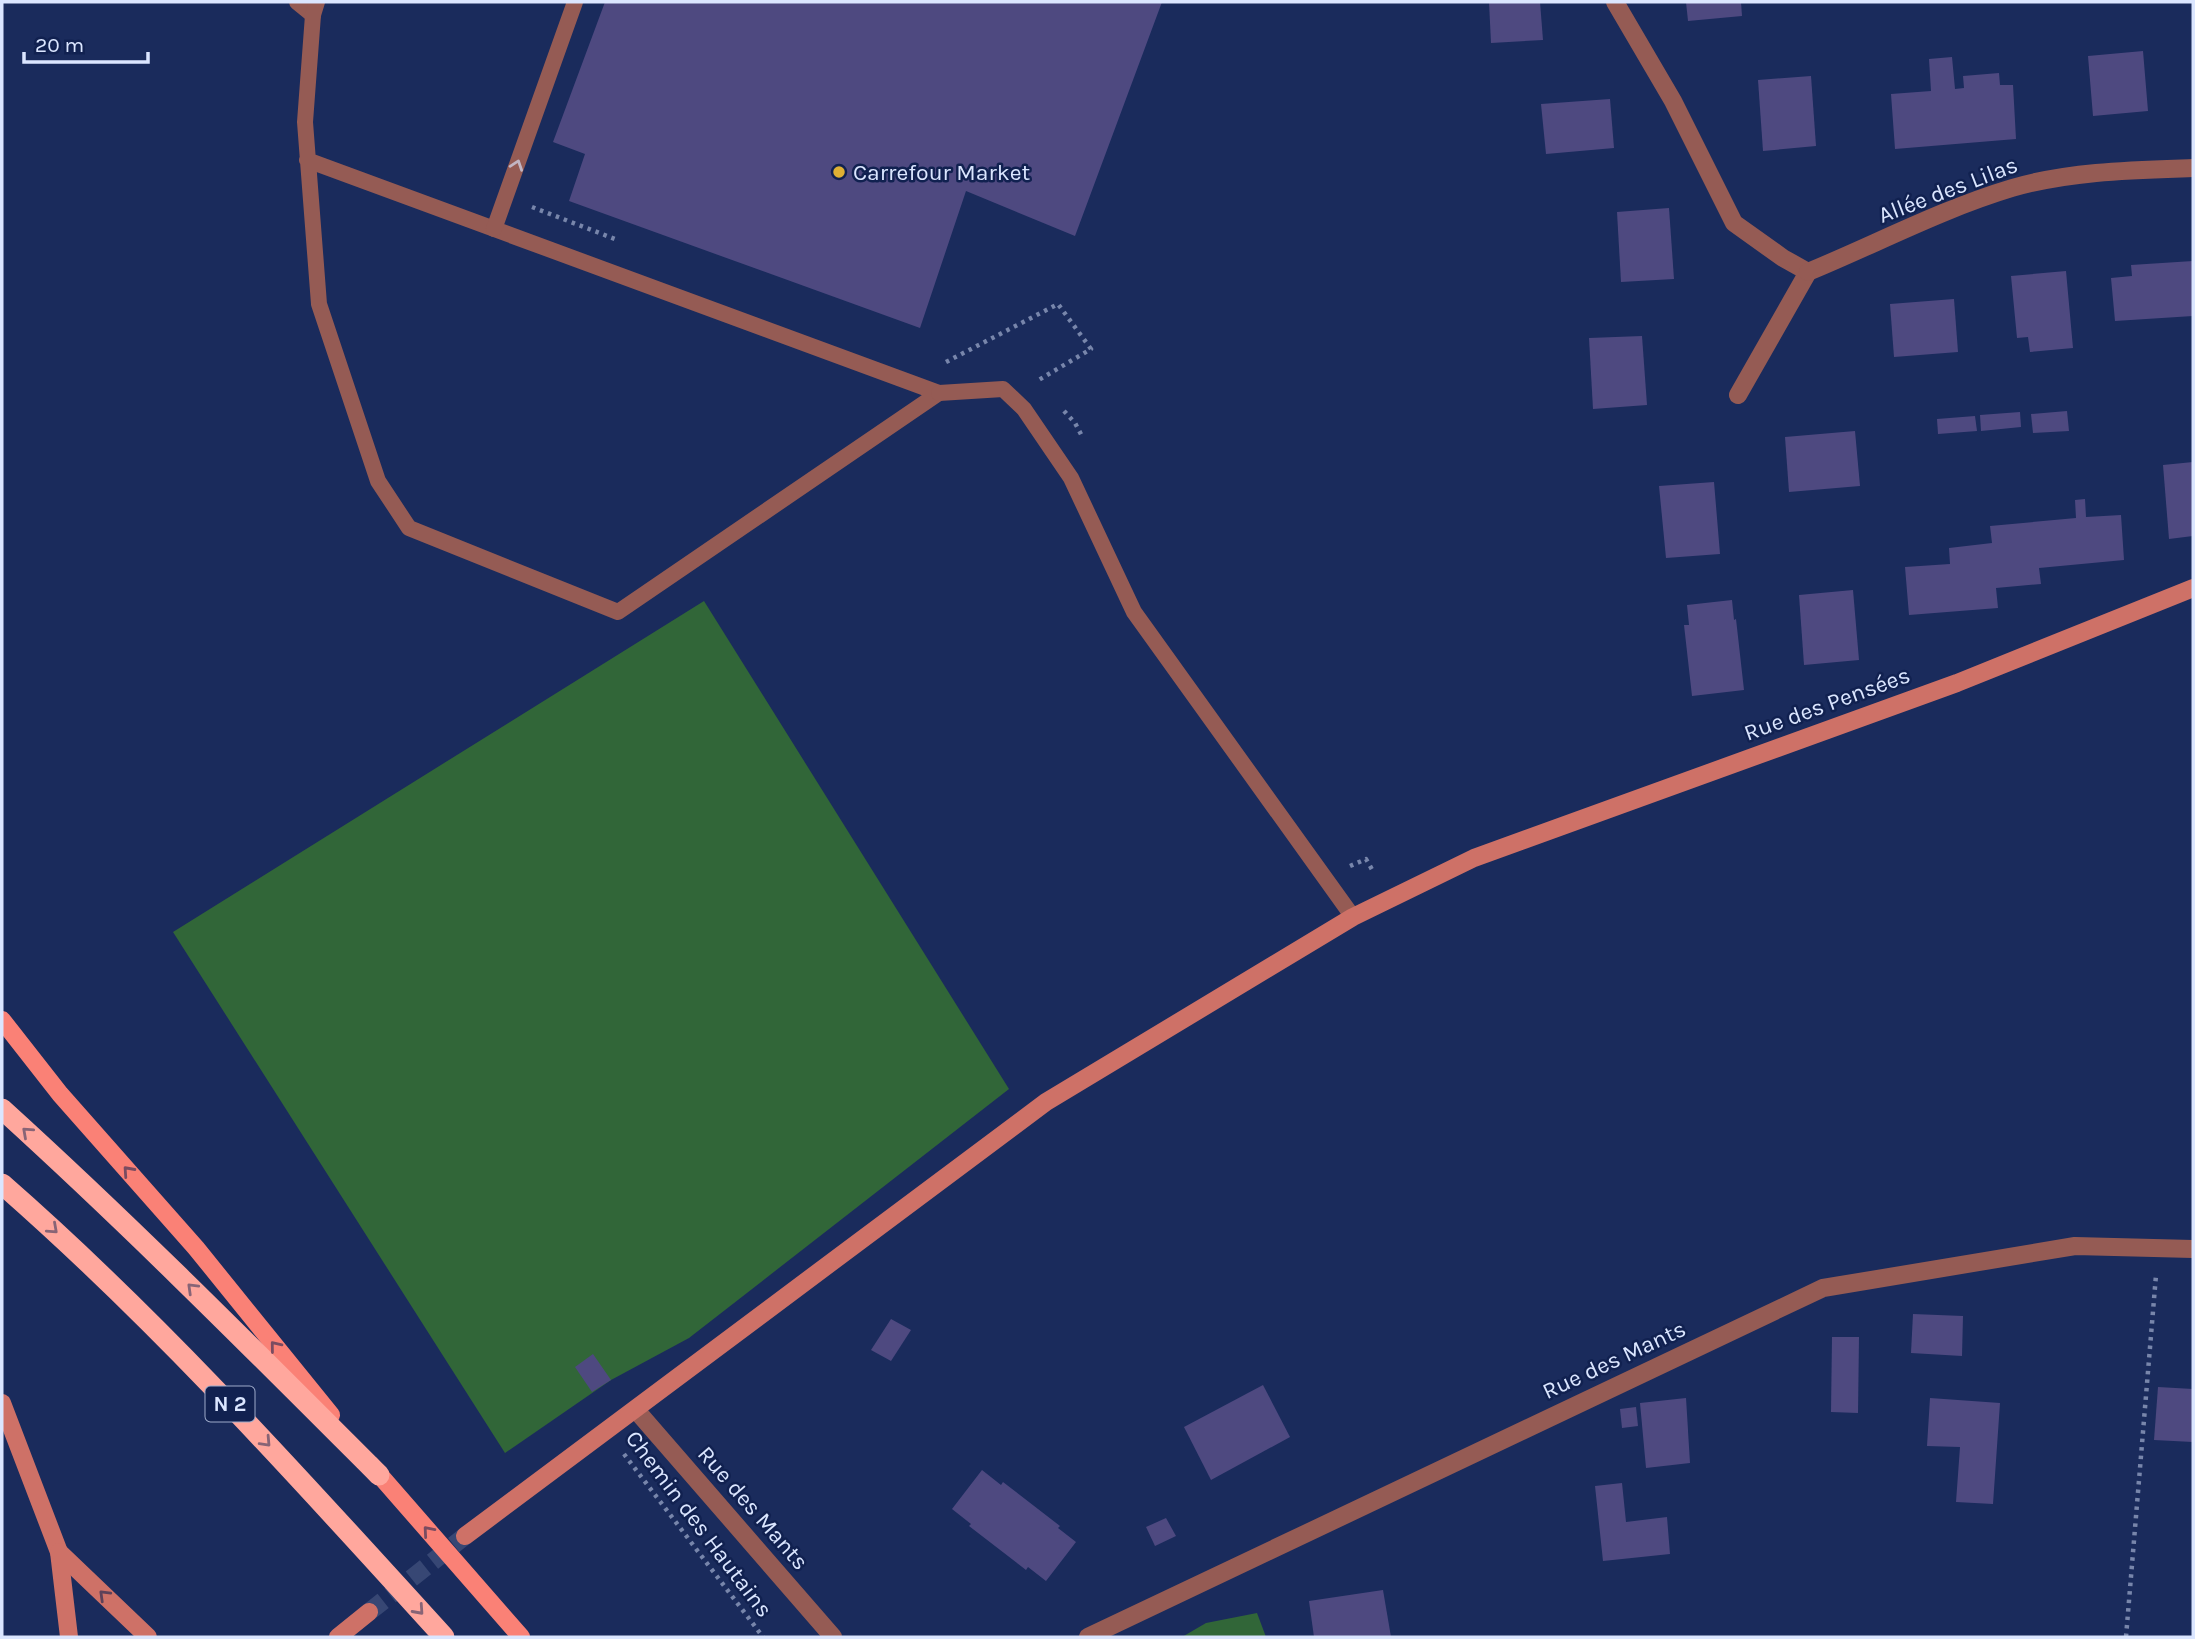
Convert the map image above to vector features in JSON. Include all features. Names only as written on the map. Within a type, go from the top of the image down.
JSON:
[{"type":"highway","name":"N 2","points":[[2,1109],[221,1316],[379,1475]]},
{"type":"highway","name":"N 2","points":[[2,1184],[58,1233],[208,1380],[444,1637]]},
{"type":"main road","points":[[2,1020],[60,1094],[196,1248],[379,1475]]},
{"type":"main road","name":"N 2","points":[[379,1475],[521,1637]]},
{"type":"street","points":[[1615,2],[1673,101],[1734,223],[1783,258],[1808,272],[1738,395]]},
{"type":"street","name":"Allée des Lilas","points":[[1808,272],[1929,220],[2013,188],[2104,171],[2193,168]]},
{"type":"street","name":"Rue des Pensées","points":[[465,1536],[1046,1102],[1353,917],[1474,858],[1957,683],[2193,588]]},
{"type":"street","name":"Rue des Mants","points":[[1088,1637],[1823,1288],[2075,1246],[2193,1249]]},
{"type":"street","points":[[2,1403],[59,1552],[69,1637]]},
{"type":"street","name":"Rue des Mants","points":[[636,1410],[833,1637]]},
{"type":"street","points":[[59,1552],[148,1637]]},
{"type":"street","points":[[338,1637],[369,1612]]},
{"type":"lane","points":[[297,2],[315,8],[305,122],[319,304],[378,481],[409,528],[618,612],[939,393]]},
{"type":"lane","points":[[494,229],[575,2]]},
{"type":"lane","points":[[307,160],[939,393],[1003,389],[1024,409],[1071,478],[1134,612],[1353,917]]},
{"type":"path","points":[[2126,1637],[2159,1248]]},
{"type":"path","name":"Chemin des Hautains","points":[[607,1431],[763,1637]]},
{"type":"green space","points":[[704,601],[1009,1089],[689,1338],[611,1380],[505,1453],[173,932]]},
{"type":"green space","points":[[1257,1613],[1266,1637],[1182,1637],[1206,1623]]},
{"type":"building","name":"Carrefour Market","points":[[605,2],[1162,2],[1075,236],[966,191],[920,328],[569,201],[585,154],[553,142]]},
{"type":"building","points":[[1489,2],[1540,2],[1543,40],[1491,43]]},
{"type":"building","points":[[1686,2],[1741,2],[1742,16],[1688,21]]},
{"type":"building","points":[[2143,51],[2148,111],[2093,116],[2088,56]]},
{"type":"building","points":[[1952,57],[1955,89],[1964,88],[1963,76],[1999,73],[2000,85],[2013,85],[2016,139],[1895,149],[1891,94],[1931,91],[1929,59]]},
{"type":"building","points":[[1811,76],[1816,146],[1763,151],[1758,80]]},
{"type":"building","points":[[1610,99],[1614,148],[1546,154],[1541,104]]},
{"type":"building","points":[[1669,208],[1674,279],[1621,282],[1617,212]]},
{"type":"building","points":[[2193,261],[2193,316],[2115,321],[2111,278],[2132,276],[2131,265]]},
{"type":"building","points":[[2066,271],[2073,348],[2030,352],[2028,337],[2017,338],[2011,276]]},
{"type":"building","points":[[1954,299],[1958,352],[1894,357],[1890,304]]},
{"type":"building","points":[[1642,336],[1647,405],[1593,409],[1589,338]]},
{"type":"building","points":[[2067,411],[2069,431],[2033,433],[2031,414]]},
{"type":"building","points":[[2020,412],[2021,427],[1981,431],[1980,415]]},
{"type":"building","points":[[1975,416],[1977,431],[1938,434],[1937,419]]},
{"type":"building","points":[[1855,431],[1860,486],[1789,492],[1785,437]]},
{"type":"building","points":[[2193,462],[2193,536],[2169,539],[2163,465]]},
{"type":"building","points":[[1714,482],[1720,554],[1666,558],[1659,486]]},
{"type":"building","points":[[2085,499],[2086,517],[2121,515],[2124,560],[2039,568],[2041,584],[1996,588],[1998,608],[1909,615],[1905,567],[1950,564],[1949,548],[1992,543],[1990,526],[2076,518],[2075,500]]},
{"type":"building","points":[[1853,590],[1859,660],[1804,665],[1799,595]]},
{"type":"building","points":[[1732,600],[1744,690],[1692,696],[1684,625],[1689,625],[1687,605]]},
{"type":"building","points":[[1913,1314],[1963,1316],[1962,1356],[1911,1353]]},
{"type":"building","points":[[891,1319],[911,1330],[891,1361],[871,1350]]},
{"type":"building","points":[[1832,1337],[1859,1337],[1858,1413],[1831,1412]]},
{"type":"building","points":[[593,1354],[611,1380],[592,1392],[575,1367]]},
{"type":"building","points":[[1263,1385],[1290,1437],[1211,1480],[1184,1427]]},
{"type":"building","points":[[2158,1387],[2193,1389],[2193,1442],[2154,1440]]},
{"type":"building","points":[[1686,1398],[1690,1463],[1646,1468],[1640,1403]]},
{"type":"building","points":[[1930,1398],[2000,1403],[1993,1504],[1956,1502],[1960,1447],[1927,1446]]},
{"type":"building","points":[[1636,1407],[1638,1426],[1622,1428],[1620,1409]]},
{"type":"building","points":[[982,1470],[1001,1485],[1003,1482],[1060,1526],[1058,1528],[1076,1542],[1046,1581],[1028,1567],[1026,1570],[969,1526],[971,1524],[952,1509]]},
{"type":"building","points":[[1622,1483],[1626,1522],[1667,1517],[1670,1554],[1603,1561],[1595,1486]]},
{"type":"building","points":[[1166,1518],[1176,1536],[1155,1546],[1146,1527]]},
{"type":"building","points":[[1383,1590],[1391,1637],[1314,1637],[1309,1601]]},
{"type":"tunnel","points":[[369,1612],[465,1536]]},
{"type":"place","name":"Carrefour Market","points":[[839,172]]}]
